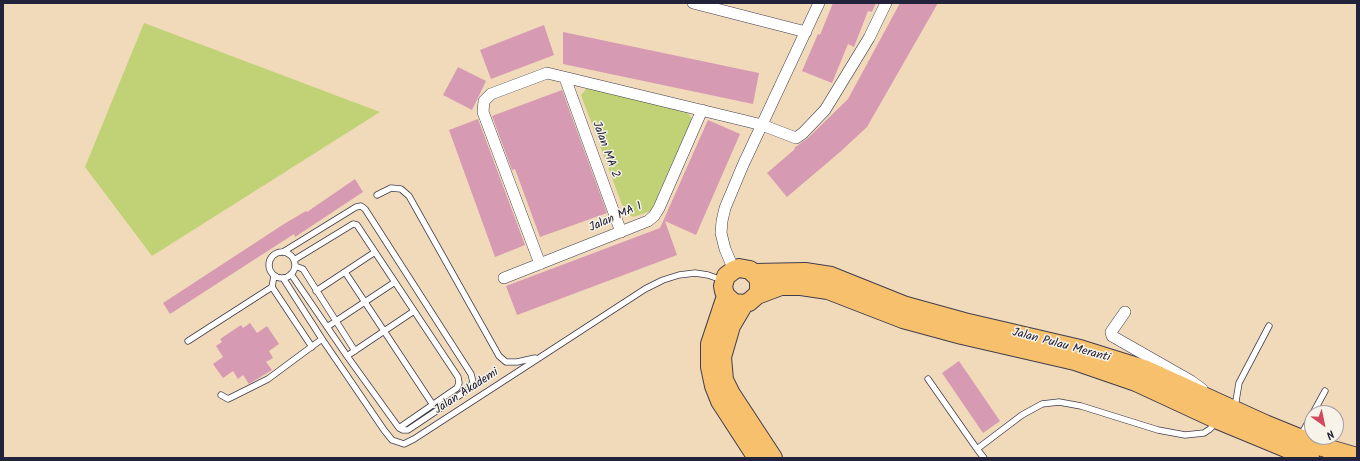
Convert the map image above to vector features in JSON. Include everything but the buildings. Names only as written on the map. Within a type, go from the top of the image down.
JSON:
[{"type":"main road","points":[[757,458],[720,401],[712,380],[710,367],[710,344],[728,282],[744,268],[754,273],[757,277],[759,286],[731,326],[722,357],[724,380],[731,394],[773,458]]},
{"type":"main road","name":"Jalan Pulau Meranti","points":[[754,273],[805,272],[831,276],[906,306],[964,322],[1095,353],[1144,370],[1319,446],[1357,457]]},
{"type":"main road","points":[[728,282],[734,302],[751,299]]},
{"type":"main road","name":"Jalan Pulau Meranti","points":[[751,299],[781,286],[801,286],[828,290],[903,319],[962,335],[1075,361],[1136,382],[1218,420],[1310,458]]},
{"type":"street","points":[[693,3],[806,32]]},
{"type":"street","points":[[728,282],[725,249],[721,233],[725,208],[819,3]]},
{"type":"street","points":[[540,264],[483,112],[484,101],[491,94],[547,73],[762,125],[796,138],[803,133],[825,110],[869,38],[886,3]]},
{"type":"street","name":"Jalan MA 2","points":[[565,78],[621,232]]},
{"type":"street","name":"Jalan MA 1","points":[[504,278],[648,221],[654,216],[659,208],[702,110]]},
{"type":"street","points":[[1125,312],[1111,332],[1112,336],[1191,381],[1202,389],[1210,399]]},
{"type":"lane","points":[[377,195],[390,188],[401,189],[409,196],[499,356],[506,362],[517,362],[539,358]]},
{"type":"lane","points":[[291,274],[347,356],[399,428],[408,430],[469,389],[473,382],[471,374],[365,209],[361,206],[356,207],[283,252],[276,253],[271,258],[269,264],[270,271],[274,276],[283,278],[291,274],[295,263],[353,224],[357,225],[458,377],[459,383],[457,388],[399,428]]},
{"type":"lane","points":[[283,252],[290,254],[295,263],[303,269],[355,350]]},
{"type":"lane","points":[[316,291],[375,252]]},
{"type":"lane","points":[[345,272],[433,405]]},
{"type":"lane","name":"Jalan Akademi","points":[[283,278],[322,339],[384,430],[392,440],[404,444],[414,439],[645,289],[662,280],[679,275],[695,273],[708,275],[728,282]]},
{"type":"lane","points":[[274,276],[272,287],[312,347]]},
{"type":"lane","points":[[327,327],[395,282]]},
{"type":"lane","points":[[188,341],[272,287]]},
{"type":"lane","points":[[347,356],[414,312]]},
{"type":"lane","points":[[1234,410],[1239,383],[1269,326]]},
{"type":"lane","points":[[221,395],[228,399],[268,379],[322,339]]},
{"type":"lane","points":[[928,379],[984,458]]},
{"type":"lane","points":[[1317,405],[1325,391]]},
{"type":"lane","points":[[977,450],[1022,415],[1042,404],[1059,402],[1080,406],[1158,430],[1185,435],[1204,432],[1210,429],[1218,420]]},
{"type":"lane","points":[[1299,438],[1304,429]]},
{"type":"green space","points":[[144,23],[380,112],[152,256],[85,167]]},
{"type":"green space","points":[[588,87],[686,110],[692,119],[651,211],[633,217],[625,213],[581,95]]}]
